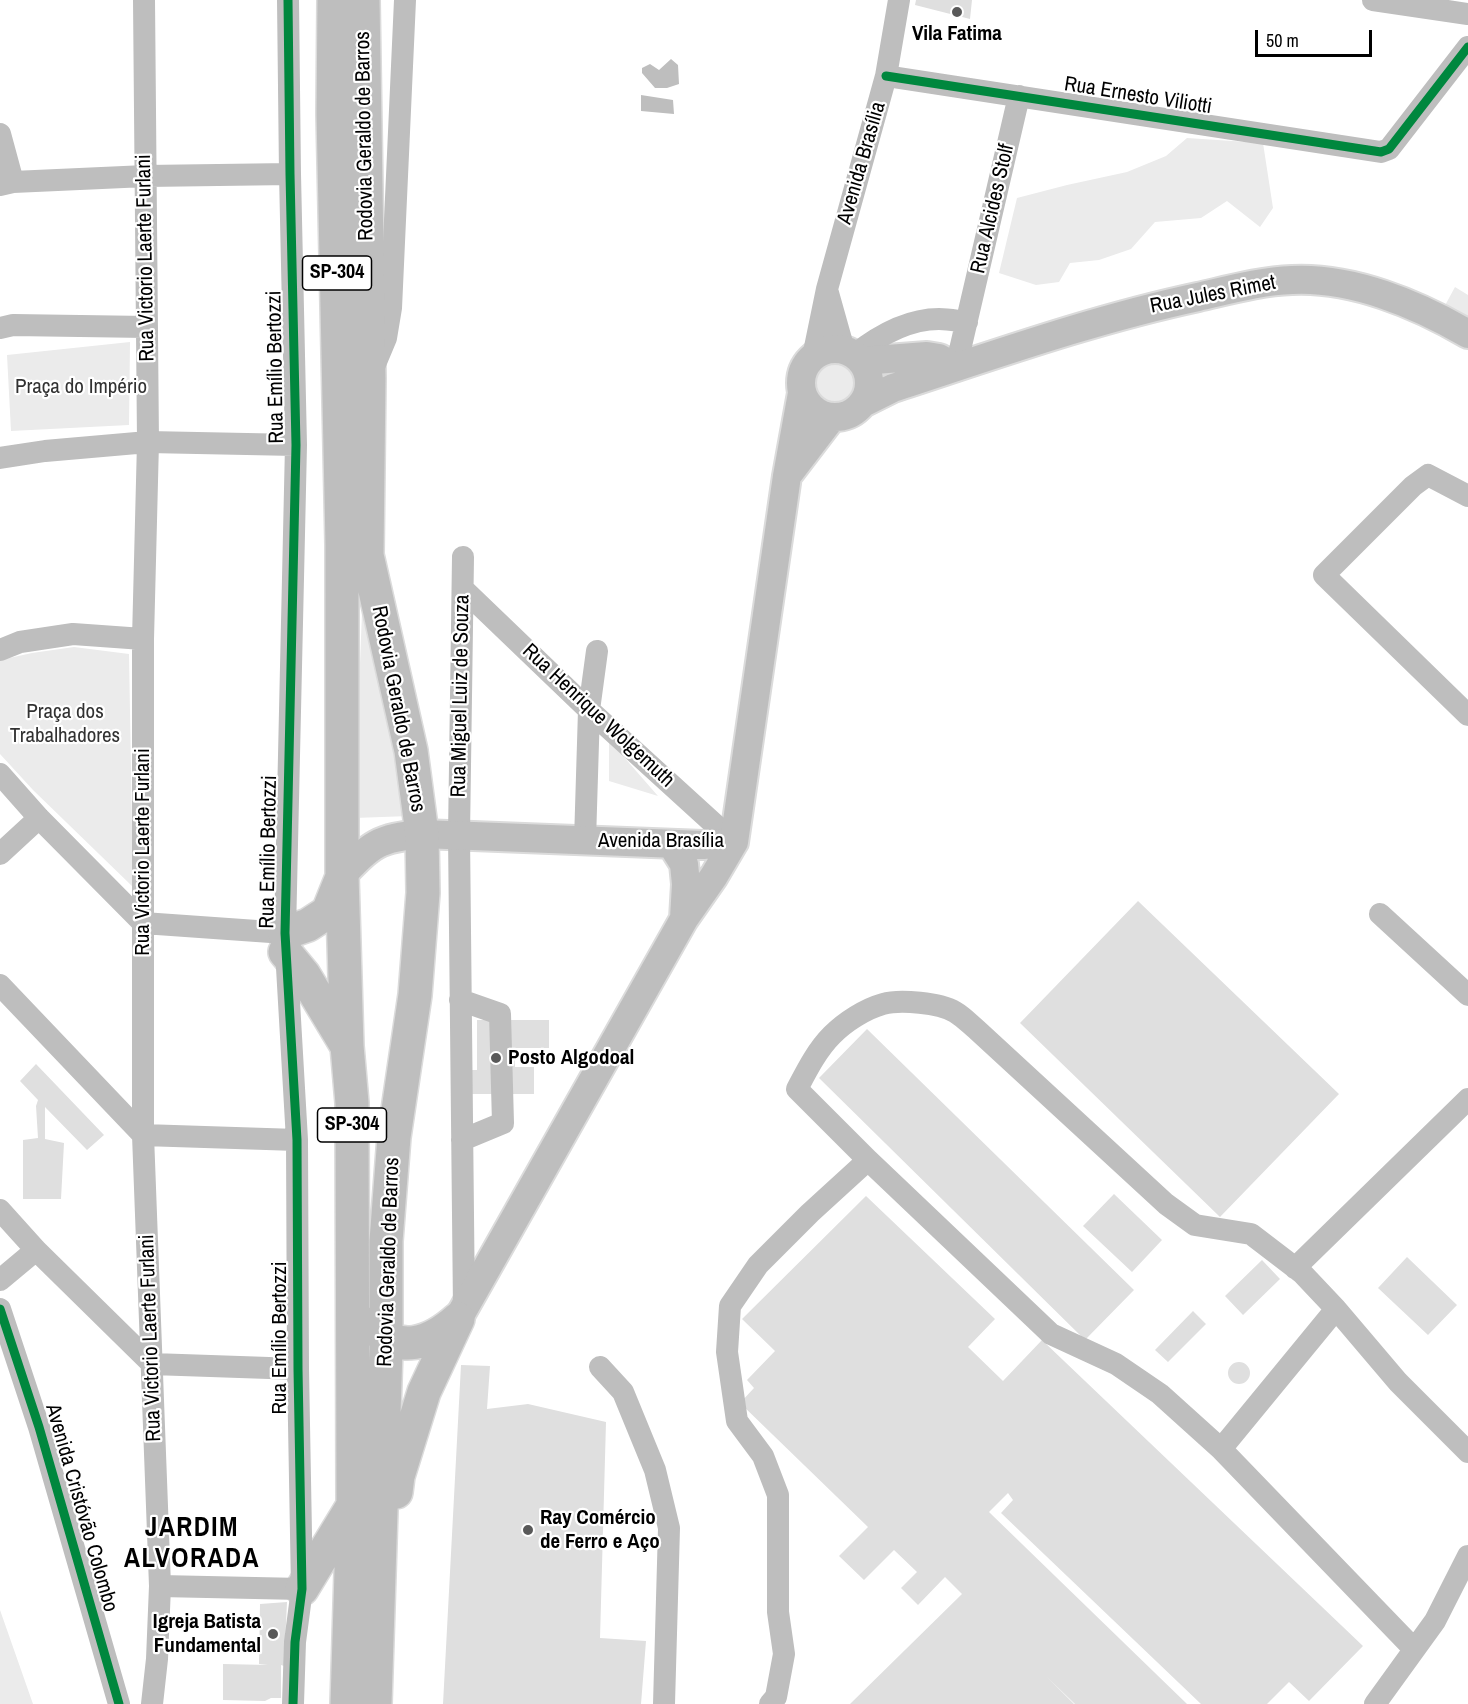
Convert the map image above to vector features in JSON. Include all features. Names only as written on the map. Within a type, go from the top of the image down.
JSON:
[{"type":"highway","name":"Rodovia Geraldo de Barros","points":[[334,0],[333,114],[342,545],[342,875],[347,1046],[352,1103],[353,1505],[366,1699]]},
{"type":"highway","name":"Rodovia Geraldo de Barros","points":[[363,0],[369,378],[367,555],[411,751],[422,834],[423,893],[415,995],[394,1137],[387,1231],[386,1337],[366,1699]]},
{"type":"highway","points":[[342,875],[328,912],[285,942],[347,1046]]},
{"type":"highway","points":[[352,1103],[365,1308],[371,1325],[381,1335],[399,1342],[415,1343],[433,1338],[461,1314]]},
{"type":"highway","points":[[366,1699],[398,1476],[424,1392],[461,1314]]},
{"type":"highway","points":[[302,1590],[353,1505]]},
{"type":"main road","name":"Rua Jules Rimet","points":[[863,403],[893,388],[1143,309],[1250,285],[1293,280],[1342,284],[1374,292],[1417,308],[1468,334]]},
{"type":"main road","points":[[853,355],[866,370],[869,379],[863,403],[853,412],[832,417],[816,412],[802,393],[802,374],[806,364],[813,357],[827,350],[853,355],[927,356],[939,358],[956,367]]},
{"type":"main road","name":"Avenida Brasília","points":[[342,875],[368,848],[394,837],[422,834],[703,845],[734,842],[787,476],[802,393]]},
{"type":"main road","name":"Avenida Brasília","points":[[787,476],[832,417]]},
{"type":"main road","points":[[461,1314],[684,919],[734,842]]},
{"type":"main road","points":[[672,844],[684,864],[686,884],[684,919]]},
{"type":"street","name":"Rua Victorio Laerte Furlani","points":[[144,0],[148,442],[143,639],[143,1135],[160,1586],[157,1659],[150,1702]]},
{"type":"street","name":"Rua Emílio Bertozzi","points":[[288,0],[296,445],[285,942],[297,1140],[302,1590],[295,1642],[293,1704]]},
{"type":"street","points":[[369,378],[386,338],[392,308],[405,0]]},
{"type":"street","name":"Avenida Brasília","points":[[813,357],[827,289],[886,76],[899,0]]},
{"type":"street","points":[[1373,0],[1468,14]]},
{"type":"street","name":"Rua Ernesto Viliotti","points":[[886,76],[1386,152],[1468,47]]},
{"type":"street","name":"Rua Alcides Stolf","points":[[956,367],[1019,96]]},
{"type":"street","points":[[0,134],[7,183],[146,176],[290,174]]},
{"type":"street","points":[[827,289],[853,355],[878,336],[906,325],[937,319],[967,322]]},
{"type":"street","points":[[0,328],[13,325],[147,327]]},
{"type":"street","points":[[0,458],[45,451],[148,442],[296,445]]},
{"type":"street","points":[[1468,496],[1428,475],[1413,486],[1324,575],[1468,716]]},
{"type":"street","name":"Rua Miguel Luiz de Souza","points":[[461,1314],[459,835],[463,557]]},
{"type":"street","name":"Rua Henrique Wolgemuth","points":[[463,589],[589,710],[734,842]]},
{"type":"street","points":[[0,650],[20,642],[73,634],[143,639]]},
{"type":"street","points":[[585,841],[589,710],[597,651]]},
{"type":"street","points":[[0,774],[39,818],[142,922],[285,942]]},
{"type":"street","points":[[0,854],[39,818]]},
{"type":"street","points":[[1380,914],[1468,995]]},
{"type":"street","points":[[0,985],[143,1135],[297,1140]]},
{"type":"street","points":[[460,1000],[500,1014],[503,1123],[462,1140]]},
{"type":"street","points":[[1414,1649],[1221,1449],[1160,1394],[1116,1364],[1051,1334],[868,1160],[797,1089],[813,1059],[833,1034],[860,1014],[884,1003],[936,1005],[954,1011],[1176,1211],[1195,1225],[1251,1234],[1295,1268],[1336,1309],[1398,1382],[1468,1452]]},
{"type":"street","points":[[1295,1268],[1468,1099]]},
{"type":"street","points":[[770,1704],[776,1697],[784,1654],[778,1612],[778,1495],[763,1456],[737,1421],[728,1352],[730,1306],[758,1264],[868,1160]]},
{"type":"street","points":[[0,1210],[36,1250],[152,1364],[298,1370]]},
{"type":"street","points":[[0,1281],[36,1250]]},
{"type":"street","points":[[1221,1449],[1336,1309]]},
{"type":"street","name":"Avenida Cristóvão Colombo","points":[[1,1320],[39,1428],[119,1704]]},
{"type":"street","points":[[600,1367],[623,1392],[655,1470],[669,1528],[664,1704]]},
{"type":"street","points":[[1375,1704],[1435,1621],[1468,1556]]},
{"type":"street","points":[[160,1586],[302,1590]]},
{"type":"green space","points":[[1187,138],[1263,143],[1273,208],[1260,227],[1227,201],[1201,218],[1155,222],[1131,249],[1099,260],[1070,263],[1059,282],[1036,285],[999,273],[1017,198],[1127,172],[1166,156]]},
{"type":"green space","points":[[1455,287],[1468,295],[1468,326],[1442,311]]},
{"type":"green space","name":"Praça do Império","points":[[130,342],[129,425],[11,431],[7,355]]},
{"type":"green space","points":[[835,363],[850,369],[856,384],[850,399],[835,405],[820,399],[814,384],[820,369]]},
{"type":"green space","points":[[363,586],[410,816],[354,818]]},
{"type":"green space","name":"Praça dos Trabalhadores","points":[[74,647],[129,654],[133,887],[33,790],[0,754],[0,660]]},
{"type":"green space","points":[[609,740],[658,796],[609,781]]},
{"type":"green space","points":[[0,1610],[33,1704],[0,1704]]},
{"type":"shaded area","points":[[671,59],[678,65],[679,84],[667,88],[655,88],[642,73],[642,68],[650,64],[659,70]]},
{"type":"shaded area","points":[[641,95],[673,100],[674,114],[641,111]]},
{"type":"building","name":"Vila Fatima","points":[[916,0],[972,0],[970,19],[915,5]]},
{"type":"building","points":[[1138,901],[1339,1094],[1220,1217],[1020,1023]]},
{"type":"building","name":"Posto Algodoal","points":[[477,1020],[549,1020],[549,1048],[515,1048],[515,1067],[534,1067],[534,1094],[453,1094],[453,1070],[477,1070]]},
{"type":"building","points":[[867,1029],[1134,1290],[1085,1340],[819,1078]]},
{"type":"building","points":[[36,1064],[104,1135],[87,1150],[45,1107],[45,1139],[64,1143],[61,1199],[23,1199],[23,1140],[38,1138],[36,1106],[38,1100],[20,1081]]},
{"type":"building","points":[[1114,1194],[1162,1240],[1132,1272],[1083,1226]]},
{"type":"building","points":[[866,1196],[995,1319],[968,1347],[1003,1381],[1042,1340],[1363,1646],[1309,1701],[1289,1682],[1267,1704],[1201,1704],[1001,1513],[1013,1500],[1008,1493],[989,1512],[1187,1704],[1075,1704],[1047,1677],[1074,1704],[850,1704],[962,1594],[945,1577],[918,1605],[901,1588],[917,1572],[894,1550],[864,1580],[839,1556],[868,1527],[740,1403],[754,1388],[747,1380],[775,1351],[742,1319]]},
{"type":"building","points":[[1407,1257],[1457,1305],[1428,1335],[1378,1288]]},
{"type":"building","points":[[1262,1260],[1280,1279],[1243,1315],[1225,1296]]},
{"type":"building","points":[[1193,1311],[1206,1324],[1168,1362],[1155,1350]]},
{"type":"building","points":[[1239,1362],[1247,1365],[1250,1373],[1247,1381],[1239,1384],[1231,1381],[1228,1373],[1231,1365]]},
{"type":"building","name":"Ray Comércio de Ferro e Aço","points":[[461,1365],[490,1366],[487,1409],[528,1404],[606,1422],[600,1638],[646,1641],[641,1704],[443,1704]]},
{"type":"building","points":[[287,1602],[284,1666],[281,1665],[281,1698],[271,1698],[265,1701],[223,1700],[223,1664],[268,1665],[259,1664],[260,1604]]},
{"type":"cycle path","points":[[288,0],[296,445],[285,933],[297,1140],[302,1589],[295,1642],[293,1704]]},
{"type":"cycle path","points":[[886,76],[1381,152],[1389,149],[1468,47]]},
{"type":"cycle path","points":[[0,1309],[39,1427],[119,1704]]},
{"type":"place","name":"Vila Fatima","points":[[957,12]]},
{"type":"place","name":"Posto Algodoal","points":[[496,1058]]},
{"type":"place","name":"Ray Comércio de Ferro e Aço","points":[[528,1530]]},
{"type":"place","name":"Igreja Batista Fundamental","points":[[273,1634]]},
{"type":"district","name":"JARDIM ALVORADA","points":[[192,1544]]}]
